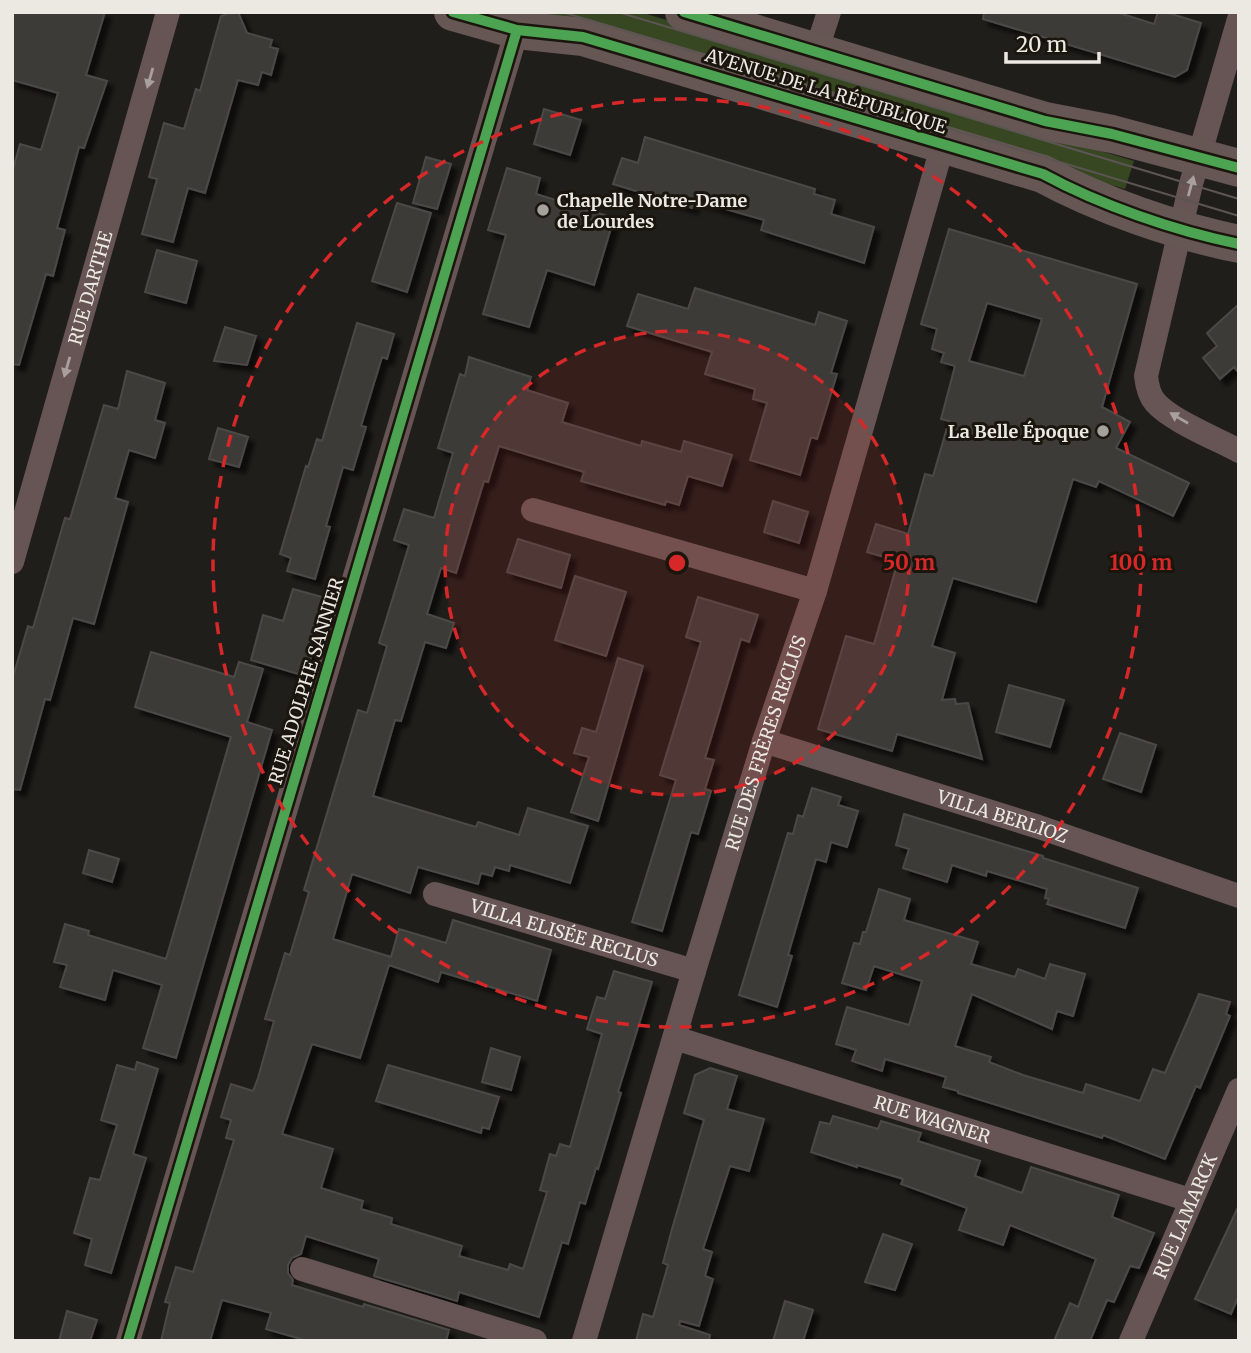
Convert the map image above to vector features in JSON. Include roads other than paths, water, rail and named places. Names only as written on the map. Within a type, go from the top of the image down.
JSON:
[{"type":"main road","name":"AVENUE DE LA RÉPUBLIQUE","points":[[453,12],[517,30],[583,37],[1043,174],[1094,199],[1239,244]]},
{"type":"main road","name":"AVENUE DE LA RÉPUBLIQUE","points":[[684,12],[1045,121],[1112,134],[1239,168]]},
{"type":"street","name":"RUE DARTHE","points":[[12,562],[168,12]]},
{"type":"street","points":[[816,52],[828,12]]},
{"type":"street","points":[[1239,19],[1199,157],[1146,376],[1148,389],[1155,402],[1172,415],[1239,451]]},
{"type":"street","name":"RUE ADOLPHE SANNIER","points":[[128,1341],[517,30]]},
{"type":"street","name":"RUE DES FRÈRES RECLUS","points":[[584,1341],[764,741],[815,591],[943,144]]},
{"type":"street","points":[[533,510],[815,591]]},
{"type":"street","name":"VILLA BERLIOZ","points":[[764,741],[1039,827],[1239,896]]},
{"type":"street","name":"VILLA ELISÉE RECLUS","points":[[435,894],[694,971]]},
{"type":"street","name":"RUE WAGNER","points":[[675,1038],[1190,1200]]},
{"type":"street","name":"RUE LAMARCK","points":[[1131,1341],[1239,1090]]},
{"type":"street","points":[[302,1269],[536,1341]]},
{"type":"tram line","points":[[562,12],[1239,216]]},
{"type":"tram line","points":[[618,12],[1239,199]]},
{"type":"place","name":"Chapelle Notre-Dame de Lourdes","points":[[543,210]]},
{"type":"place","name":"La Belle Époque","points":[[1103,431]]}]
